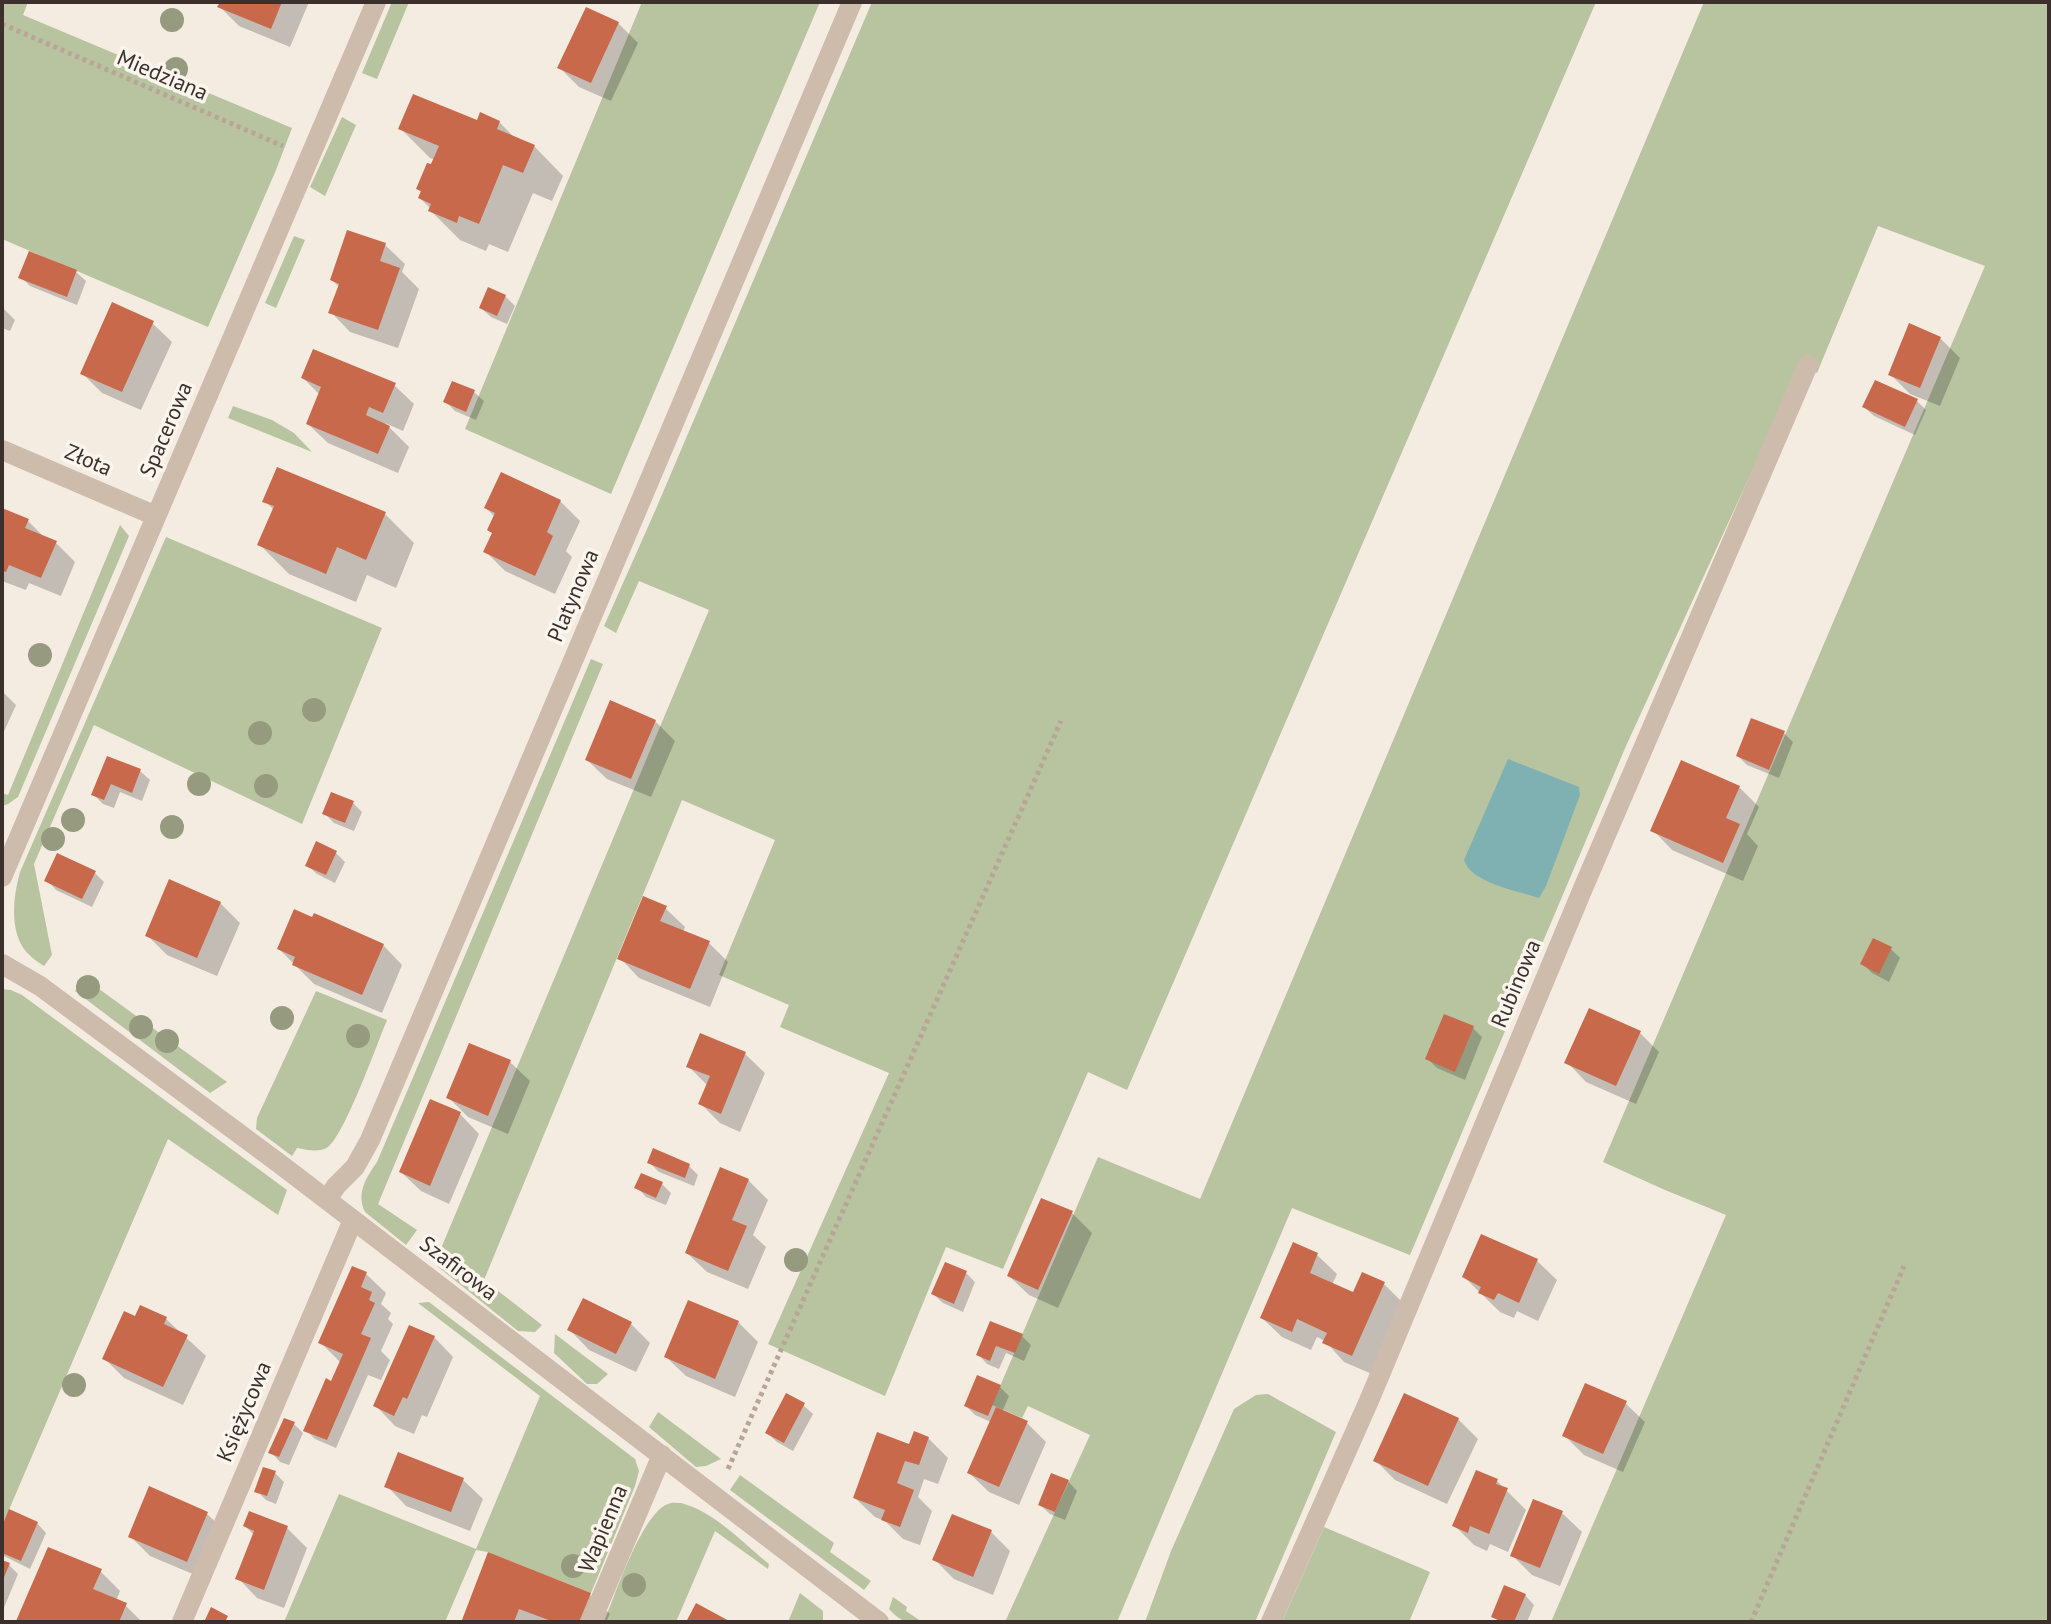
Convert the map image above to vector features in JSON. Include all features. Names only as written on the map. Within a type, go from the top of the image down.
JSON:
[{"type":"street","name":"Spacerowa","points":[[2,877],[10,833],[156,516],[376,2]]},
{"type":"street","name":"Platynowa","points":[[327,1200],[355,1167],[370,1140],[852,2]]},
{"type":"street","name":"Rubinowa","points":[[1271,1622],[1371,1396],[1584,886],[1808,365]]},
{"type":"street","name":"Złota","points":[[2,450],[156,516]]},
{"type":"street","name":"Szafirowa","points":[[2,964],[40,986],[327,1200],[879,1622]]},
{"type":"street","name":"Księżycowa","points":[[182,1622],[353,1220]]},
{"type":"street","name":"Wapienna","points":[[591,1622],[662,1455]]},
{"type":"path","name":"Miedziana","points":[[2,24],[310,157]]},
{"type":"path","points":[[713,1493],[729,1467],[1061,721]]},
{"type":"path","points":[[1751,1622],[1904,1266]]},
{"type":"green space","points":[[2,2],[28,2],[23,15],[292,128],[208,327],[2,239]]},
{"type":"green space","points":[[392,2],[409,2],[377,79],[362,73]]},
{"type":"green space","points":[[642,2],[820,2],[611,494],[465,429]]},
{"type":"green space","points":[[872,2],[1596,2],[1127,1090],[1088,1072],[1003,1269],[946,1247],[885,1396],[768,1344],[889,1073],[780,1027],[789,1005],[719,975],[775,840],[682,800],[484,1280],[542,1325],[535,1332],[518,1331],[437,1266],[442,1246],[709,610],[639,581],[616,633],[604,626]]},
{"type":"green space","points":[[1704,2],[2049,2],[2049,1622],[1551,1622],[1726,1215],[1603,1162],[1985,266],[1878,226],[1817,373],[1801,364],[1626,746],[1410,1255],[1292,1208],[1117,1622],[1005,1622],[1090,1435],[1028,1406],[1022,1418],[992,1405],[1098,1157],[1200,1199]]},
{"type":"green space","points":[[342,117],[356,125],[325,196],[310,187]]},
{"type":"green space","points":[[294,236],[305,240],[276,308],[265,303]]},
{"type":"green space","points":[[233,406],[272,420],[294,433],[312,452],[228,418]]},
{"type":"green space","points":[[120,525],[129,536],[18,797],[2,806],[2,793],[8,795]]},
{"type":"green space","points":[[166,537],[382,628],[302,824],[94,725],[34,864],[52,955],[44,966],[25,951],[15,927],[14,908],[20,872]]},
{"type":"green space","points":[[591,659],[603,664],[378,1204],[417,1230],[406,1245],[365,1212],[362,1205],[364,1186],[377,1162]]},
{"type":"green space","points":[[84,978],[227,1082],[210,1093],[75,991]]},
{"type":"green space","points":[[2,989],[22,995],[287,1190],[278,1215],[168,1139],[2,1526]]},
{"type":"green space","points":[[316,991],[387,1020],[352,1107],[335,1139],[321,1150],[297,1148],[292,1156],[256,1129],[257,1118]]},
{"type":"green space","points":[[429,1302],[635,1459],[639,1471],[635,1486],[591,1593],[476,1550],[445,1622],[284,1622],[339,1494],[476,1549],[540,1396],[418,1303]]},
{"type":"green space","points":[[555,1334],[608,1374],[597,1384],[587,1384],[554,1353]]},
{"type":"green space","points":[[1268,1394],[1336,1432],[1255,1622],[1145,1622],[1171,1551],[1234,1409],[1256,1395]]},
{"type":"green space","points":[[658,1412],[721,1459],[696,1467],[649,1427]]},
{"type":"green space","points":[[740,1475],[834,1543],[830,1552],[871,1581],[864,1590],[730,1490]]},
{"type":"green space","points":[[681,1503],[705,1513],[728,1529],[769,1564],[768,1569],[715,1531],[676,1622],[604,1622],[639,1538],[658,1511],[668,1504]]},
{"type":"green space","points":[[1324,1527],[1430,1572],[1409,1622],[1282,1622]]},
{"type":"green space","points":[[800,1593],[823,1611],[823,1622],[788,1622]]},
{"type":"green space","points":[[893,1597],[922,1622],[897,1617],[889,1609]]},
{"type":"water","points":[[1508,759],[1579,787],[1580,795],[1539,898],[1485,880],[1468,868],[1464,860]]},
{"type":"building","points":[[220,2],[282,2],[271,29],[217,7]]},
{"type":"building","points":[[586,7],[619,22],[591,83],[557,68]]},
{"type":"building","points":[[413,94],[477,120],[480,112],[500,121],[497,129],[535,145],[523,173],[503,165],[479,224],[459,216],[457,223],[428,211],[431,204],[418,198],[421,191],[416,189],[427,163],[431,164],[439,146],[398,129]]},
{"type":"building","points":[[347,230],[386,243],[380,261],[400,268],[378,330],[328,313],[339,284],[330,280]]},
{"type":"building","points":[[29,251],[77,270],[67,297],[18,278]]},
{"type":"building","points":[[488,287],[506,295],[497,316],[479,308]]},
{"type":"building","points":[[112,302],[154,321],[122,392],[80,374]]},
{"type":"building","points":[[1909,323],[1941,337],[1920,388],[1888,375]]},
{"type":"building","points":[[313,349],[396,383],[383,413],[369,407],[366,415],[390,426],[378,454],[306,424],[321,387],[301,378]]},
{"type":"building","points":[[1875,380],[1918,399],[1905,427],[1862,407]]},
{"type":"building","points":[[452,381],[475,390],[466,412],[443,402]]},
{"type":"building","points":[[277,467],[386,512],[366,560],[337,547],[326,574],[257,545],[274,506],[262,502]]},
{"type":"building","points":[[501,472],[561,500],[547,532],[553,536],[535,576],[483,552],[492,533],[487,530],[495,513],[484,508]]},
{"type":"building","points":[[2,508],[29,519],[25,528],[57,541],[41,578],[9,565],[6,572],[2,571]]},
{"type":"building","points":[[610,700],[656,720],[631,779],[585,760]]},
{"type":"building","points":[[1751,718],[1785,731],[1769,770],[1736,756]]},
{"type":"building","points":[[107,756],[141,769],[132,793],[111,784],[104,800],[91,795]]},
{"type":"building","points":[[1681,760],[1740,786],[1726,818],[1740,824],[1723,863],[1650,831]]},
{"type":"building","points":[[331,792],[354,801],[345,823],[322,814]]},
{"type":"building","points":[[316,841],[337,851],[326,875],[305,866]]},
{"type":"building","points":[[57,853],[96,871],[82,899],[44,881]]},
{"type":"building","points":[[169,879],[221,902],[197,958],[145,936]]},
{"type":"building","points":[[643,896],[667,906],[660,921],[710,941],[690,989],[617,959]]},
{"type":"building","points":[[294,909],[312,917],[314,913],[384,944],[362,995],[292,965],[295,957],[277,949]]},
{"type":"building","points":[[1873,938],[1892,947],[1879,974],[1860,964]]},
{"type":"building","points":[[1589,1008],[1641,1031],[1616,1086],[1564,1063]]},
{"type":"building","points":[[1444,1014],[1474,1026],[1455,1072],[1425,1059]]},
{"type":"building","points":[[700,1033],[746,1052],[721,1114],[698,1104],[710,1076],[686,1067]]},
{"type":"building","points":[[469,1043],[511,1060],[488,1116],[446,1098]]},
{"type":"building","points":[[430,1099],[461,1112],[430,1186],[399,1172]]},
{"type":"building","points":[[653,1148],[690,1164],[685,1178],[647,1163]]},
{"type":"building","points":[[720,1167],[749,1179],[732,1220],[747,1226],[728,1271],[685,1253]]},
{"type":"building","points":[[641,1173],[663,1182],[656,1198],[634,1188]]},
{"type":"building","points":[[1041,1198],[1073,1211],[1038,1290],[1007,1276]]},
{"type":"building","points":[[1481,1234],[1538,1259],[1519,1303],[1498,1293],[1494,1300],[1478,1293],[1481,1287],[1462,1277]]},
{"type":"building","points":[[1293,1242],[1318,1253],[1310,1273],[1353,1292],[1362,1272],[1385,1282],[1352,1356],[1322,1343],[1327,1333],[1297,1319],[1292,1332],[1260,1318]]},
{"type":"building","points":[[945,1262],[967,1271],[954,1304],[931,1294]]},
{"type":"building","points":[[352,1266],[367,1272],[361,1287],[372,1292],[369,1300],[375,1303],[361,1334],[371,1338],[327,1440],[303,1431],[326,1378],[331,1381],[343,1354],[318,1343]]},
{"type":"building","points":[[583,1298],[632,1322],[616,1354],[567,1330]]},
{"type":"building","points":[[688,1300],[739,1321],[715,1379],[664,1357]]},
{"type":"building","points":[[140,1305],[167,1317],[164,1324],[188,1335],[163,1387],[102,1359],[124,1311],[135,1316]]},
{"type":"building","points":[[990,1321],[1023,1334],[1015,1353],[996,1346],[990,1361],[976,1355]]},
{"type":"building","points":[[409,1325],[435,1336],[407,1399],[403,1397],[394,1416],[373,1406]]},
{"type":"building","points":[[977,1375],[1001,1385],[988,1416],[964,1406]]},
{"type":"building","points":[[1585,1383],[1627,1401],[1603,1454],[1562,1436]]},
{"type":"building","points":[[786,1393],[805,1403],[784,1443],[765,1433]]},
{"type":"building","points":[[1404,1393],[1459,1418],[1428,1486],[1373,1461]]},
{"type":"building","points":[[996,1407],[1028,1421],[999,1487],[967,1473]]},
{"type":"building","points":[[284,1418],[295,1422],[279,1457],[268,1453]]},
{"type":"building","points":[[914,1431],[929,1437],[919,1465],[905,1461],[897,1483],[914,1490],[900,1527],[881,1520],[885,1510],[853,1498],[877,1432],[909,1444]]},
{"type":"building","points":[[398,1452],[464,1478],[451,1512],[384,1487]]},
{"type":"building","points":[[263,1467],[276,1471],[267,1496],[254,1492]]},
{"type":"building","points":[[1476,1470],[1498,1479],[1496,1484],[1508,1488],[1489,1534],[1470,1526],[1468,1533],[1452,1526]]},
{"type":"building","points":[[1051,1473],[1069,1480],[1055,1512],[1038,1505]]},
{"type":"building","points":[[149,1486],[208,1512],[187,1562],[128,1537]]},
{"type":"building","points":[[1533,1499],[1563,1511],[1540,1568],[1510,1556]]},
{"type":"building","points":[[9,1509],[38,1522],[21,1561],[2,1553],[2,1526]]},
{"type":"building","points":[[249,1511],[288,1526],[264,1590],[235,1579],[254,1531],[243,1526]]},
{"type":"building","points":[[952,1514],[992,1530],[973,1577],[932,1560]]},
{"type":"building","points":[[48,1547],[102,1569],[93,1589],[127,1603],[119,1622],[16,1621]]},
{"type":"building","points":[[488,1552],[591,1593],[579,1622],[554,1622],[519,1609],[514,1622],[462,1620]]},
{"type":"building","points":[[2,1560],[10,1563],[2,1582]]},
{"type":"building","points":[[1504,1585],[1526,1594],[1514,1622],[1491,1617]]},
{"type":"building","points":[[696,1603],[731,1622],[686,1622]]},
{"type":"building","points":[[211,1607],[228,1616],[225,1622],[204,1622]]}]
